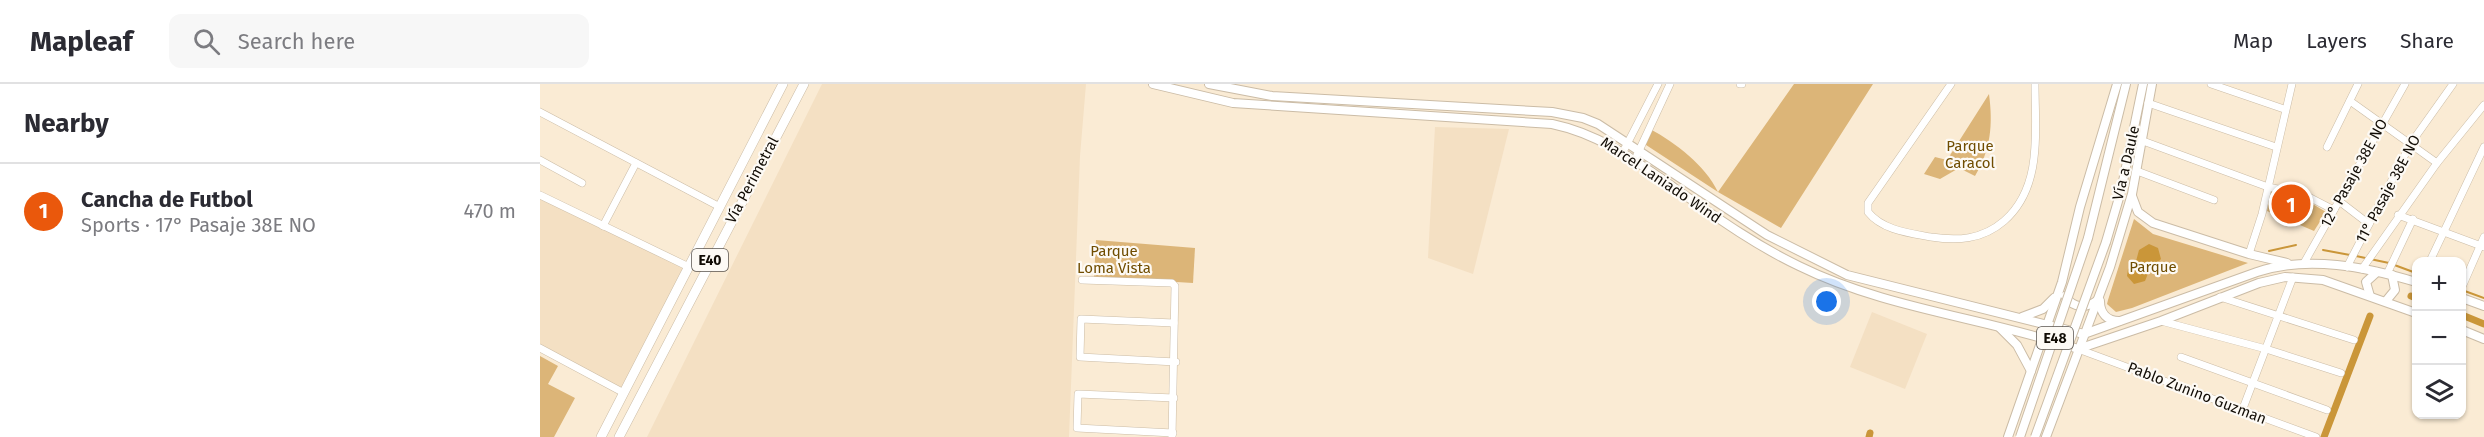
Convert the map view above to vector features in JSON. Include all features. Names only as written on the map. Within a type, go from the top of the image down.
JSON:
[{"type":"highway","name":"Vía Perimetral","points":[[601,437],[783,84]]},
{"type":"highway","name":"Vía Perimetral","points":[[619,437],[804,84]]},
{"type":"main road","name":"Marcel Laniado Wind","points":[[1153,84],[1233,104],[1552,124],[1579,129],[1623,152],[1759,246],[1801,267],[1874,295],[1994,324],[2078,349]]},
{"type":"main road","name":"Marcel Laniado Wind","points":[[1209,84],[1272,96],[1570,115],[1598,124],[1767,235],[1847,275],[1883,286],[2022,317],[2084,334]]},
{"type":"main road","name":"Vía a Daule","points":[[2062,282],[2080,207],[2117,84]]},
{"type":"main road","name":"Vía a Daule","points":[[2020,437],[2088,238],[2126,84]]},
{"type":"main road","name":"Vía a Daule","points":[[2036,437],[2106,242],[2121,191],[2144,84]]},
{"type":"main road","name":"Vía a Daule","points":[[2132,194],[2152,84]]},
{"type":"main road","points":[[2132,194],[2138,212],[2153,223],[2249,254],[2293,264]]},
{"type":"main road","name":"E48","points":[[2046,437],[2078,349],[2100,298],[2132,194]]},
{"type":"main road","points":[[2084,334],[2257,272],[2293,264],[2362,269],[2412,281]]},
{"type":"main road","points":[[2370,296],[2366,282],[2377,272]]},
{"type":"main road","points":[[2386,301],[2395,290],[2390,274]]},
{"type":"main road","points":[[2078,349],[2161,321],[2266,281],[2293,277],[2324,280],[2412,311]]},
{"type":"main road","points":[[2062,282],[2065,297],[2078,306],[2094,304],[2100,298]]},
{"type":"main road","name":"E48","points":[[2008,437],[2062,282]]},
{"type":"main road","points":[[2022,317],[2043,309],[2058,293]]},
{"type":"main road","points":[[2100,298],[2102,313],[2108,318],[2122,321]]},
{"type":"main road","points":[[2466,299],[2484,306]]},
{"type":"main road","points":[[1994,324],[2017,345],[2031,371]]},
{"type":"main road","points":[[2466,332],[2484,339]]},
{"type":"street","points":[[1623,152],[1658,84]]},
{"type":"street","points":[[1635,161],[1670,84]]},
{"type":"street","points":[[1951,84],[1868,203],[1868,212],[1874,219],[1888,227],[1954,241],[1977,237],[1997,227],[2014,212],[2027,192],[2034,164],[2035,84]]},
{"type":"street","points":[[2211,84],[2284,109]]},
{"type":"street","points":[[2249,254],[2268,187],[2284,109],[2292,84]]},
{"type":"street","points":[[2326,147],[2358,84]]},
{"type":"street","name":"12° Pasaje 38E NO","points":[[2304,264],[2381,123],[2406,84]]},
{"type":"street","name":"11° Pasaje 38E NO","points":[[2347,267],[2410,143],[2453,84]]},
{"type":"street","points":[[2350,101],[2437,163]]},
{"type":"street","points":[[2148,103],[2276,147]]},
{"type":"street","points":[[2362,269],[2437,163],[2484,105]]},
{"type":"street","points":[[540,112],[720,207]]},
{"type":"street","points":[[2143,141],[2268,187],[2303,194],[2334,210]]},
{"type":"street","points":[[2432,257],[2483,150]]},
{"type":"street","points":[[540,160],[582,183]]},
{"type":"street","points":[[603,226],[636,163]]},
{"type":"street","points":[[2137,171],[2214,200]]},
{"type":"street","points":[[540,195],[689,267]]},
{"type":"street","points":[[2339,201],[2369,224]]},
{"type":"street","points":[[2398,216],[2414,219],[2482,246]]},
{"type":"street","points":[[2390,274],[2414,219]]},
{"type":"street","points":[[2466,279],[2484,237]]},
{"type":"street","points":[[2242,411],[2293,277]]},
{"type":"street","points":[[1082,280],[1172,283],[1176,289],[1174,323],[1176,362],[1172,435],[1077,428],[1078,394],[1174,398]]},
{"type":"street","points":[[2220,297],[2354,340]]},
{"type":"street","points":[[1174,323],[1081,319],[1080,357],[1176,362]]},
{"type":"street","points":[[2161,321],[2266,349],[2342,373]]},
{"type":"street","points":[[540,348],[624,393]]},
{"type":"street","name":"Pablo Zunino Guzman","points":[[2078,349],[2316,437]]},
{"type":"street","points":[[2181,357],[2327,410]]},
{"type":"shaded area","points":[[822,84],[1086,84],[1080,156],[1069,437],[647,437]]},
{"type":"shaded area","points":[[1435,127],[1509,129],[1473,274],[1428,258]]},
{"type":"shaded area","points":[[540,196],[688,269],[623,393],[540,349]]},
{"type":"shaded area","points":[[2149,244],[2158,248],[2161,259],[2149,271],[2145,281],[2134,284],[2127,276],[2128,269],[2135,265],[2139,250]]},
{"type":"shaded area","points":[[1872,312],[1927,334],[1905,389],[1850,367]]},
{"type":"green space","points":[[1794,84],[1873,84],[1781,228],[1718,192]]},
{"type":"green space","name":"Parque Caracol","points":[[1989,94],[1990,136],[1975,176],[1959,168],[1940,179],[1924,174],[1935,157],[1947,160]]},
{"type":"green space","points":[[1650,129],[1670,141],[1698,164],[1718,192],[1643,143]]},
{"type":"green space","points":[[2271,190],[2301,197],[2326,212],[2314,231],[2267,211]]},
{"type":"green space","name":"Parque","points":[[2134,219],[2153,234],[2248,263],[2132,308],[2116,312],[2107,304]]},
{"type":"green space","name":"Parque Loma Vista","points":[[1096,240],[1195,248],[1193,283],[1094,277]]},
{"type":"green space","points":[[540,356],[558,366],[548,384],[575,398],[554,437],[540,437]]},
{"type":"waterway","points":[[2269,251],[2296,245]]},
{"type":"waterway","points":[[2323,250],[2350,255]]},
{"type":"waterway","points":[[2356,256],[2389,263],[2412,272]]},
{"type":"waterway","points":[[2466,291],[2484,298]]},
{"type":"waterway","points":[[2324,437],[2370,316]]},
{"type":"waterway","points":[[2466,317],[2484,324]]},
{"type":"waterway","points":[[1869,437],[1870,433]]},
{"type":"place","name":"Cancha de Futbol","points":[[2291,204]]}]
